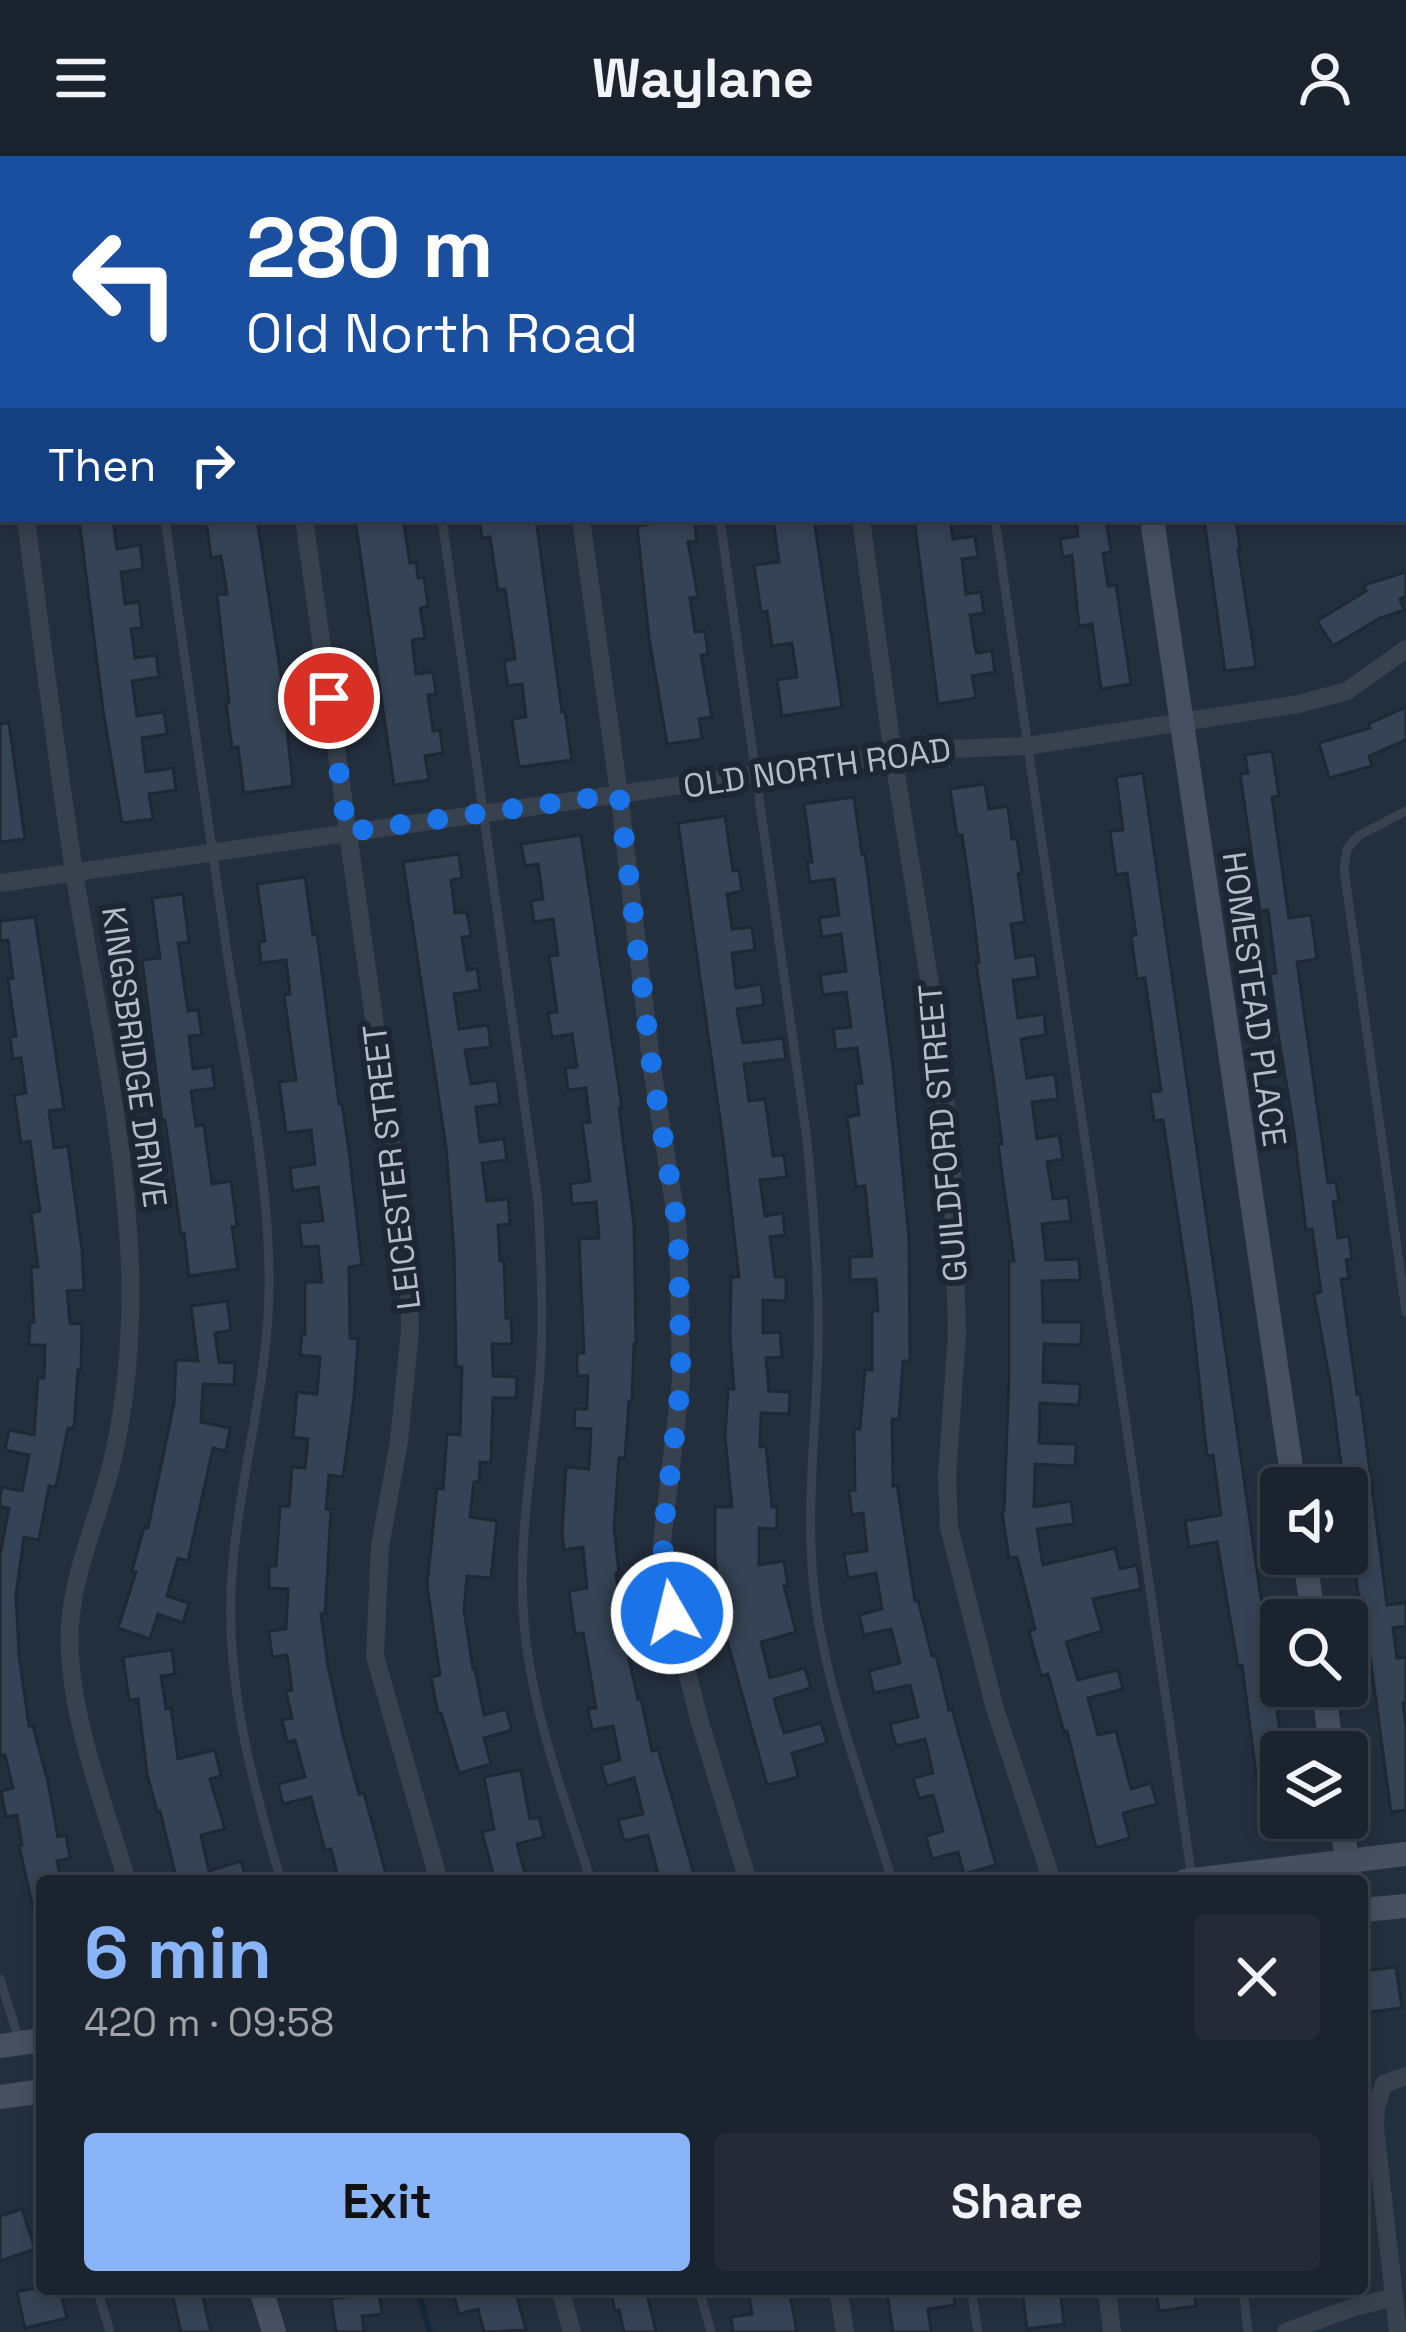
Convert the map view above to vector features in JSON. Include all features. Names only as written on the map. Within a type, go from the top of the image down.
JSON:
[{"type":"street","name":"KINGSBRIDGE DRIVE","points":[[26,522],[75,873],[117,1111],[130,1264],[124,1396],[110,1467],[76,1580],[70,1626],[71,1676],[80,1720],[125,1875]]},
{"type":"street","name":"LEICESTER STREET","points":[[304,522],[409,1268],[410,1331],[399,1441],[380,1546],[375,1656],[437,1875]]},
{"type":"street","points":[[581,522],[652,1069],[678,1229],[681,1382],[662,1542],[672,1613],[699,1720],[746,1875]]},
{"type":"street","name":"GUILDFORD STREET","points":[[861,522],[941,1053],[953,1183],[957,1335],[947,1476],[949,1527],[995,1708],[1050,1875]]},
{"type":"street","name":"HOMESTEAD PLACE","points":[[1152,522],[1291,1467]]},
{"type":"street","name":"OLD NORTH ROAD","points":[[0,884],[893,755],[1028,746],[1299,704],[1348,691],[1406,649]]},
{"type":"street","points":[[1344,1839],[1348,1871]]},
{"type":"street","points":[[1284,1875],[1348,1871],[1406,1854]]},
{"type":"street","points":[[1368,1909],[1406,1906]]},
{"type":"street","points":[[1398,2332],[1375,2128],[1384,2084],[1406,2076]]},
{"type":"street","points":[[0,2097],[36,2096]]},
{"type":"street","points":[[263,2295],[274,2332]]},
{"type":"street","points":[[562,2295],[572,2332]]},
{"type":"street","points":[[839,2295],[845,2332]]},
{"type":"street","points":[[1108,2295],[1112,2332]]},
{"type":"street","points":[[1286,2332],[1394,2297]]},
{"type":"lane","points":[[165,522],[250,1092],[269,1271],[264,1373],[232,1560],[230,1641],[238,1714],[278,1875]]},
{"type":"lane","points":[[442,522],[538,1201],[541,1358],[524,1539],[525,1630],[532,1685],[589,1875]]},
{"type":"lane","points":[[720,522],[812,1196],[818,1345],[808,1505],[815,1598],[822,1643],[890,1875]]},
{"type":"lane","points":[[995,522],[1188,1875]]},
{"type":"lane","points":[[1406,811],[1358,836],[1347,849],[1344,868],[1406,1312]]},
{"type":"lane","points":[[0,1979],[21,2043]]},
{"type":"lane","points":[[99,2295],[110,2332]]},
{"type":"lane","points":[[701,2295],[711,2332]]},
{"type":"lane","points":[[972,2295],[977,2332]]},
{"type":"lane","points":[[1244,2295],[1248,2332]]},
{"type":"building","points":[[79,522],[113,522],[117,549],[140,545],[143,569],[121,572],[125,604],[139,602],[142,628],[131,629],[135,658],[156,655],[159,677],[132,681],[137,716],[164,712],[167,734],[142,738],[146,772],[173,768],[176,790],[149,794],[153,819],[122,823]]},
{"type":"building","points":[[206,522],[257,522],[293,786],[244,793],[226,702],[217,595],[227,594],[221,556],[211,558]]},
{"type":"building","points":[[355,522],[403,522],[410,563],[416,562],[418,578],[424,577],[428,606],[420,608],[425,638],[412,640],[416,674],[433,672],[436,694],[428,695],[433,731],[440,730],[443,753],[425,756],[429,780],[394,785]]},
{"type":"building","points":[[479,522],[536,522],[572,760],[519,767],[512,719],[526,717],[522,684],[508,686],[504,661],[515,659],[505,589],[498,590],[490,537],[482,538]]},
{"type":"building","points":[[694,522],[697,541],[688,542],[698,597],[690,598],[695,632],[705,631],[708,654],[701,655],[712,717],[699,719],[702,739],[667,744],[637,526]]},
{"type":"building","points":[[773,522],[814,522],[842,707],[782,716],[777,680],[797,677],[792,643],[772,646],[754,565],[779,562]]},
{"type":"building","points":[[914,522],[950,522],[953,539],[975,536],[978,557],[962,559],[966,594],[981,592],[984,613],[970,615],[976,653],[992,651],[995,672],[972,676],[976,698],[938,704]]},
{"type":"building","points":[[1076,522],[1106,522],[1111,552],[1103,553],[1108,586],[1116,585],[1131,684],[1101,689],[1092,624],[1079,626],[1072,555],[1063,557],[1060,539],[1078,536]]},
{"type":"building","points":[[1204,522],[1236,522],[1256,667],[1225,671]]},
{"type":"building","points":[[1406,572],[1406,597],[1400,599],[1404,610],[1380,618],[1333,646],[1317,621],[1366,591],[1364,585]]},
{"type":"building","points":[[1406,707],[1406,740],[1369,756],[1372,766],[1329,778],[1319,743],[1370,728],[1368,724]]},
{"type":"building","points":[[9,723],[25,839],[0,842],[0,724]]},
{"type":"building","points":[[1272,751],[1279,796],[1272,797],[1289,918],[1311,915],[1317,959],[1297,962],[1328,1183],[1336,1182],[1339,1202],[1333,1202],[1338,1238],[1349,1236],[1349,1278],[1341,1279],[1360,1393],[1387,1605],[1406,1603],[1406,1626],[1393,1628],[1397,1658],[1406,1657],[1406,1810],[1391,1812],[1368,1642],[1368,1599],[1359,1599],[1355,1575],[1368,1575],[1368,1467],[1341,1467],[1314,1294],[1321,1292],[1312,1229],[1306,1230],[1270,974],[1276,973],[1268,910],[1260,911],[1240,774],[1248,773],[1245,755]]},
{"type":"building","points":[[1143,773],[1261,1599],[1260,1707],[1277,1707],[1280,1731],[1260,1731],[1260,1805],[1242,1665],[1238,1666],[1217,1542],[1189,1547],[1185,1521],[1221,1515],[1213,1455],[1207,1456],[1191,1304],[1163,1120],[1154,1121],[1150,1092],[1161,1091],[1145,978],[1137,979],[1127,873],[1116,875],[1110,831],[1123,830],[1116,777]]},
{"type":"building","points":[[985,784],[989,809],[1008,806],[1012,839],[1017,839],[1025,922],[1011,924],[1016,958],[1035,955],[1038,977],[1013,980],[1018,1018],[1044,1014],[1046,1035],[1021,1039],[1027,1078],[1055,1074],[1058,1099],[1032,1102],[1037,1139],[1059,1135],[1063,1159],[1047,1162],[1053,1199],[1068,1197],[1071,1221],[1042,1224],[1046,1260],[1079,1259],[1080,1280],[1042,1281],[1043,1322],[1082,1322],[1081,1345],[1044,1344],[1043,1382],[1080,1384],[1079,1405],[1040,1403],[1039,1443],[1076,1444],[1075,1466],[1035,1464],[1034,1507],[1071,1501],[1074,1524],[1037,1529],[1043,1565],[1115,1548],[1120,1569],[1137,1565],[1141,1589],[1093,1599],[1102,1631],[1066,1642],[1078,1680],[1118,1670],[1123,1689],[1088,1698],[1098,1735],[1116,1731],[1131,1789],[1151,1783],[1157,1804],[1123,1813],[1130,1838],[1096,1848],[1067,1731],[1048,1674],[1041,1676],[1029,1631],[1035,1629],[1017,1557],[1009,1558],[1002,1512],[1009,1261],[1014,1261],[972,903],[950,789]]},
{"type":"building","points":[[854,797],[893,1068],[909,1240],[910,1361],[903,1361],[899,1419],[892,1419],[893,1486],[897,1485],[915,1601],[932,1656],[936,1655],[996,1865],[964,1874],[958,1852],[932,1859],[926,1836],[943,1831],[933,1795],[919,1798],[913,1778],[933,1773],[925,1739],[896,1746],[890,1724],[918,1717],[910,1685],[874,1693],[869,1671],[900,1663],[891,1629],[864,1635],[859,1615],[882,1609],[876,1573],[848,1578],[844,1554],[867,1551],[863,1513],[852,1515],[849,1491],[855,1490],[854,1429],[860,1429],[865,1369],[872,1370],[872,1311],[878,1311],[876,1279],[850,1280],[850,1257],[872,1256],[865,1186],[856,1187],[847,1117],[859,1115],[855,1084],[862,1083],[857,1048],[836,1050],[833,1029],[851,1027],[846,992],[823,995],[820,975],[846,971],[841,934],[822,937],[819,918],[839,915],[834,879],[810,882],[804,804]]},
{"type":"building","points":[[725,816],[733,871],[739,870],[742,891],[727,894],[732,929],[752,927],[755,950],[732,953],[736,988],[761,984],[764,1005],[737,1009],[743,1043],[783,1038],[786,1059],[744,1064],[749,1101],[765,1099],[773,1156],[784,1155],[787,1177],[760,1180],[765,1216],[783,1213],[785,1235],[770,1237],[775,1277],[786,1277],[786,1301],[763,1300],[763,1333],[780,1332],[782,1357],[766,1358],[769,1391],[790,1392],[789,1414],[761,1413],[760,1447],[766,1446],[777,1529],[759,1528],[759,1565],[784,1561],[788,1586],[784,1586],[796,1632],[761,1642],[770,1678],[805,1668],[811,1688],[774,1699],[784,1733],[821,1723],[827,1743],[792,1753],[798,1777],[767,1785],[725,1633],[715,1561],[715,1507],[732,1507],[725,1437],[728,1389],[734,1389],[731,1277],[739,1277],[678,823]]},
{"type":"building","points":[[581,835],[622,1108],[634,1225],[636,1344],[625,1458],[619,1458],[616,1573],[638,1699],[652,1751],[658,1749],[694,1875],[658,1875],[648,1835],[624,1841],[618,1820],[643,1814],[634,1778],[607,1786],[601,1765],[620,1760],[613,1726],[592,1730],[588,1709],[596,1708],[583,1633],[575,1634],[569,1591],[587,1588],[583,1547],[564,1550],[562,1532],[566,1467],[589,1469],[591,1429],[574,1428],[575,1409],[587,1409],[588,1376],[577,1376],[577,1353],[584,1353],[579,1239],[599,1238],[596,1202],[572,1204],[570,1184],[590,1181],[582,1123],[590,1122],[586,1088],[568,1090],[565,1068],[577,1067],[572,1034],[552,1037],[548,1013],[557,1012],[549,956],[558,955],[553,919],[534,922],[531,901],[543,899],[538,864],[525,866],[521,844]]},
{"type":"building","points":[[459,854],[462,878],[451,880],[455,913],[467,912],[471,936],[462,937],[467,970],[477,969],[480,990],[454,994],[459,1029],[488,1025],[491,1047],[465,1050],[471,1084],[497,1080],[500,1104],[476,1107],[480,1142],[504,1139],[507,1160],[482,1163],[487,1201],[508,1199],[510,1224],[498,1225],[512,1344],[492,1344],[493,1376],[517,1377],[516,1398],[493,1398],[491,1463],[480,1462],[479,1482],[474,1482],[470,1517],[497,1521],[491,1578],[467,1576],[464,1610],[484,1715],[506,1709],[512,1730],[484,1738],[491,1764],[459,1773],[431,1677],[440,1675],[427,1585],[447,1434],[460,1435],[462,1367],[456,1367],[446,1147],[403,862]]},
{"type":"building","points":[[305,877],[349,1150],[362,1265],[349,1267],[350,1338],[358,1339],[343,1477],[329,1475],[326,1509],[331,1510],[325,1614],[321,1614],[343,1735],[386,1875],[338,1875],[331,1849],[325,1851],[311,1797],[283,1804],[278,1784],[305,1777],[295,1740],[287,1742],[282,1720],[292,1718],[286,1691],[292,1690],[287,1655],[272,1657],[269,1631],[286,1629],[288,1589],[269,1588],[269,1566],[276,1566],[280,1506],[289,1506],[292,1467],[305,1468],[308,1439],[293,1437],[297,1392],[317,1394],[320,1357],[300,1355],[305,1282],[322,1282],[318,1246],[302,1247],[299,1223],[323,1221],[318,1187],[293,1191],[290,1168],[315,1164],[311,1130],[286,1133],[279,1082],[296,1080],[284,995],[290,994],[286,960],[261,963],[259,942],[265,941],[257,884]]},
{"type":"building","points":[[183,894],[189,942],[178,943],[188,1011],[198,1010],[202,1035],[189,1036],[193,1069],[212,1066],[215,1088],[191,1091],[196,1126],[204,1125],[212,1184],[231,1181],[238,1269],[189,1276],[162,1120],[142,960],[160,958],[152,898]]},
{"type":"building","points":[[35,917],[64,1109],[49,1111],[54,1148],[68,1146],[84,1290],[67,1291],[70,1323],[82,1324],[74,1428],[68,1428],[56,1487],[49,1486],[39,1540],[24,1537],[16,1595],[29,1726],[33,1726],[48,1782],[58,1837],[66,1835],[70,1858],[57,1861],[60,1875],[36,1875],[35,1917],[17,1815],[6,1817],[1,1791],[13,1788],[5,1755],[0,1756],[0,1555],[9,1508],[0,1507],[0,1496],[2,1487],[22,1491],[29,1455],[5,1450],[9,1430],[34,1435],[45,1345],[29,1345],[30,1322],[34,1322],[31,1267],[38,1267],[31,1213],[40,1211],[30,1141],[21,1143],[14,1095],[26,1093],[21,1058],[13,1059],[10,1037],[16,1036],[8,979],[13,978],[8,940],[0,941],[0,921]]},
{"type":"building","points":[[227,1301],[231,1330],[215,1333],[219,1362],[235,1363],[234,1385],[203,1384],[201,1422],[230,1428],[226,1451],[213,1448],[188,1561],[178,1558],[167,1596],[189,1603],[183,1623],[158,1614],[150,1639],[118,1628],[144,1527],[148,1528],[174,1403],[176,1360],[198,1361],[191,1306]]},
{"type":"building","points":[[172,1650],[175,1674],[161,1676],[178,1759],[215,1750],[221,1776],[210,1779],[225,1829],[201,1835],[209,1871],[241,1861],[245,1875],[176,1875],[147,1774],[138,1699],[129,1700],[123,1657]]},
{"type":"building","points":[[521,1770],[530,1819],[539,1817],[544,1837],[517,1844],[525,1875],[493,1875],[482,1832],[494,1829],[484,1777]]},
{"type":"building","points":[[1396,1967],[1402,2008],[1368,2012],[1368,1970]]},
{"type":"building","points":[[22,2209],[35,2249],[0,2261],[0,2216]]},
{"type":"building","points":[[36,2287],[36,2295],[61,2295],[67,2318],[25,2328],[17,2292]]},
{"type":"building","points":[[172,2295],[202,2295],[211,2332],[181,2332]]},
{"type":"building","points":[[379,2295],[382,2314],[362,2316],[364,2332],[336,2332],[331,2299]]},
{"type":"building","points":[[454,2295],[517,2295],[526,2330],[484,2332],[478,2309],[459,2314]]},
{"type":"building","points":[[611,2295],[647,2295],[656,2332],[624,2332],[619,2310],[615,2311]]},
{"type":"building","points":[[749,2295],[790,2295],[797,2332],[733,2332],[731,2317],[752,2314]]},
{"type":"building","points":[[887,2295],[954,2295],[955,2305],[928,2309],[931,2332],[893,2332]]},
{"type":"building","points":[[1023,2295],[1061,2295],[1064,2324],[1027,2329]]},
{"type":"building","points":[[1157,2295],[1195,2295],[1196,2306],[1159,2311]]},
{"type":"waterway","points":[[419,2295],[430,2332]]},
{"type":"route","points":[[329,698],[347,832],[619,794],[652,1069],[678,1229],[681,1382],[662,1542],[672,1613]]}]
